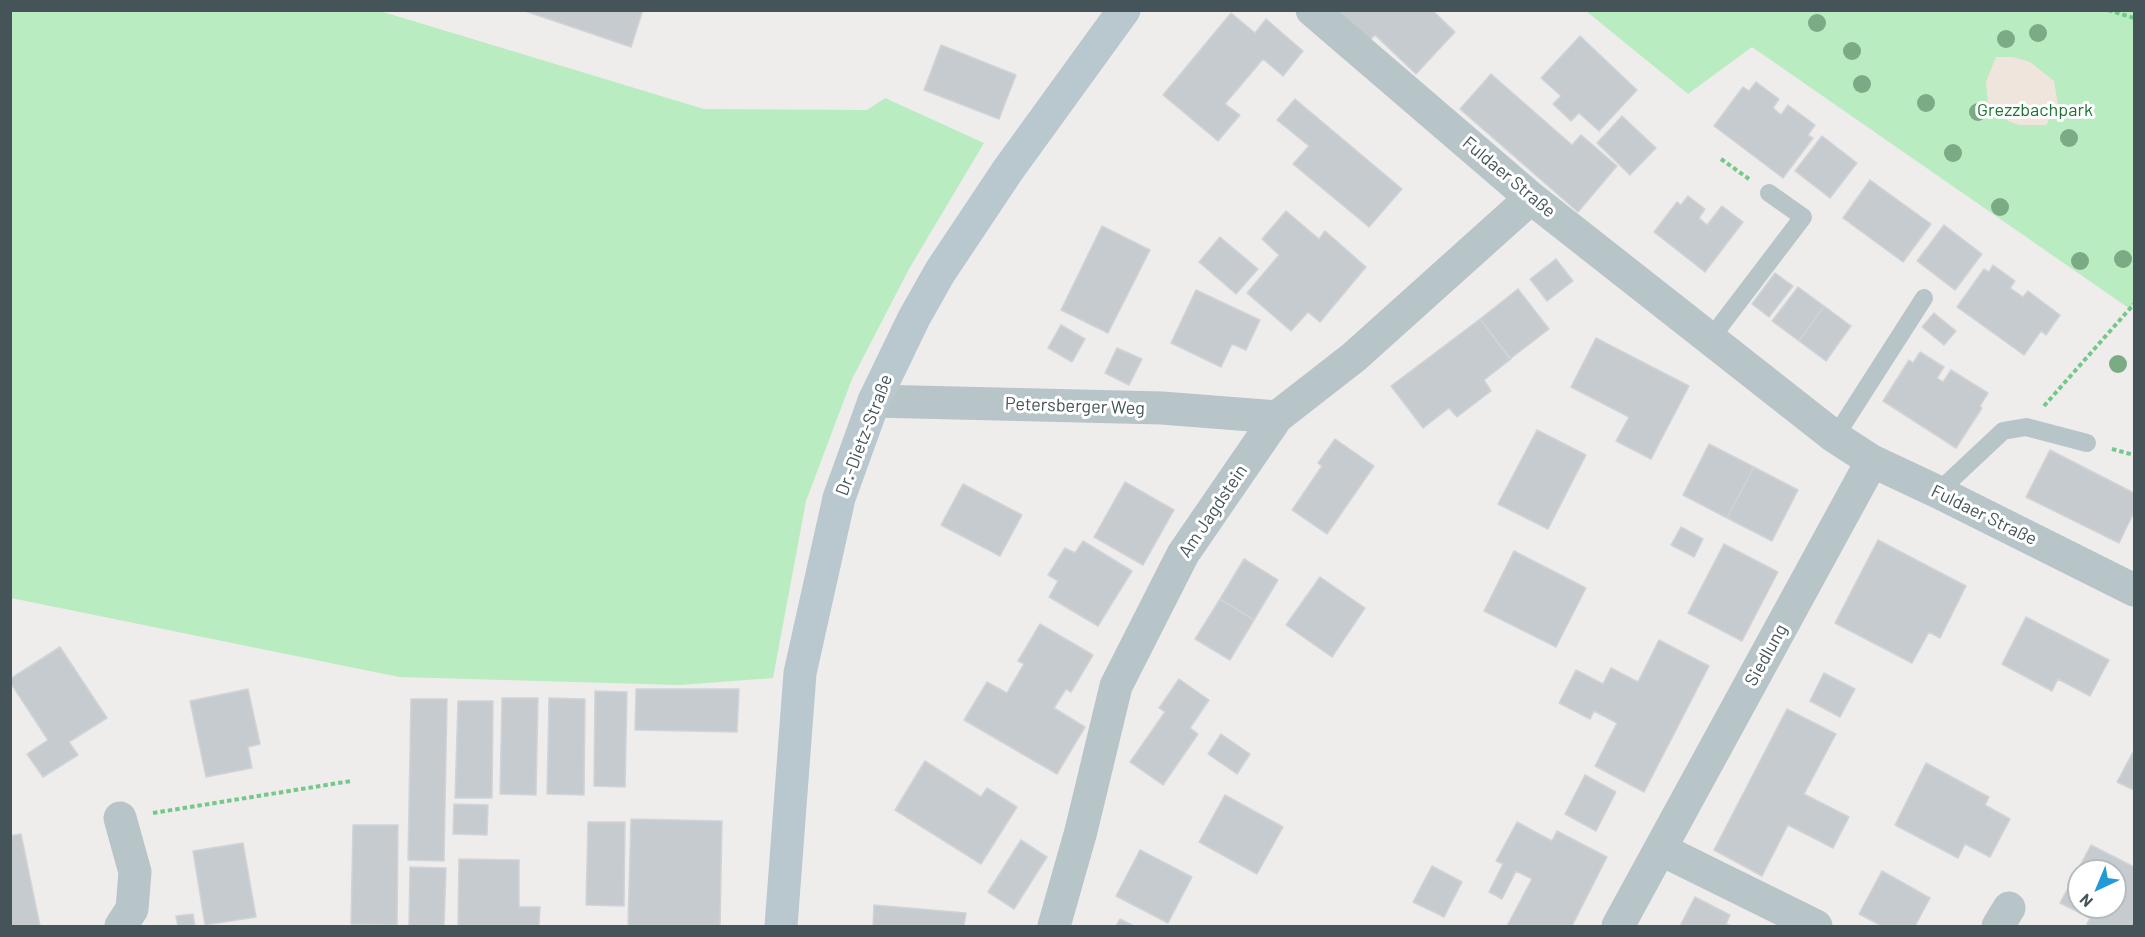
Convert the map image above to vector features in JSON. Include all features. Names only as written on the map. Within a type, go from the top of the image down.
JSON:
[{"type":"main road","name":"Dr.-Dietz-Straße","points":[[781,927],[800,673],[839,498],[874,401],[914,318],[940,272],[1008,170],[1124,10]]},
{"type":"street","name":"Fuldaer Straße","points":[[1312,10],[1531,198],[1835,437],[1872,461],[2134,590]]},
{"type":"street","name":"Am Jagdstein","points":[[1054,927],[1082,831],[1116,686],[1183,554],[1277,417],[1354,357],[1531,198]]},
{"type":"street","name":"Petersberger Weg","points":[[874,401],[1162,408],[1277,417]]},
{"type":"street","name":"Siedlung","points":[[1618,927],[1872,461]]},
{"type":"street","points":[[120,818],[135,872],[132,909],[121,927]]},
{"type":"street","points":[[1660,849],[1816,927]]},
{"type":"lane","points":[[1711,338],[1803,218],[1769,194]]},
{"type":"lane","points":[[1835,437],[1924,298]]},
{"type":"lane","points":[[1938,492],[2002,431],[2026,427],[2087,443]]},
{"type":"path","points":[[2108,10],[2134,18]]},
{"type":"path","points":[[1721,159],[1769,194]]},
{"type":"path","points":[[2026,427],[2134,304]]},
{"type":"path","points":[[120,818],[351,782]]},
{"type":"green space","points":[[10,11],[380,11],[704,109],[867,110],[885,98],[984,143],[909,269],[852,379],[806,501],[773,678],[680,685],[399,677],[11,598]]},
{"type":"green space","name":"Grezzbachpark","points":[[1586,11],[2134,11],[2134,304],[2130,309],[1752,47],[1688,94]]},
{"type":"sand","points":[[1996,57],[2013,57],[2030,62],[2054,81],[2058,105],[2046,125],[2019,125],[2008,121],[1988,104],[1986,82]]},
{"type":"building","points":[[522,10],[643,10],[631,47]]},
{"type":"building","points":[[1333,10],[1432,10],[1455,32],[1416,74],[1375,35],[1367,43]]},
{"type":"building","points":[[1231,13],[1255,33],[1266,19],[1303,51],[1283,76],[1263,59],[1225,104],[1240,115],[1218,141],[1163,95]]},
{"type":"building","points":[[1580,36],[1637,90],[1599,131],[1579,113],[1571,121],[1553,104],[1561,96],[1541,78]]},
{"type":"building","points":[[941,45],[1016,75],[999,119],[924,90]]},
{"type":"building","points":[[1491,74],[1572,145],[1581,135],[1617,166],[1578,212],[1460,109]]},
{"type":"building","points":[[1756,82],[1779,99],[1773,108],[1781,115],[1788,105],[1815,125],[1808,135],[1813,138],[1783,178],[1714,126],[1743,87],[1749,91]]},
{"type":"building","points":[[1295,99],[1402,189],[1369,227],[1293,164],[1309,146],[1277,120]]},
{"type":"building","points":[[1622,116],[1656,148],[1630,175],[1597,143]]},
{"type":"building","points":[[1822,136],[1857,163],[1830,198],[1795,171]]},
{"type":"building","points":[[1870,180],[1931,224],[1903,262],[1843,218]]},
{"type":"building","points":[[1688,196],[1705,209],[1699,218],[1707,225],[1722,206],[1743,222],[1705,272],[1654,232],[1677,202],[1681,205]]},
{"type":"building","points":[[1286,211],[1319,239],[1325,231],[1366,267],[1320,322],[1308,312],[1291,331],[1247,293],[1279,255],[1262,239]]},
{"type":"building","points":[[1944,225],[1982,254],[1955,290],[1917,261]]},
{"type":"building","points":[[1102,226],[1150,250],[1108,333],[1061,310]]},
{"type":"building","points":[[1220,237],[1258,269],[1236,294],[1199,262]]},
{"type":"building","points":[[1556,259],[1573,281],[1547,301],[1530,279]]},
{"type":"building","points":[[1993,265],[2015,281],[2010,288],[2023,297],[2028,291],[2060,315],[2046,335],[2041,331],[2024,355],[1957,307],[1984,269],[1989,272]]},
{"type":"building","points":[[1775,273],[1793,286],[1769,317],[1752,304]]},
{"type":"building","points":[[1798,287],[1824,306],[1799,341],[1772,321]]},
{"type":"building","points":[[1518,289],[1549,329],[1510,359],[1480,319]]},
{"type":"building","points":[[1196,290],[1260,320],[1246,350],[1232,344],[1221,367],[1171,343]]},
{"type":"building","points":[[1824,306],[1851,326],[1826,361],[1799,341]]},
{"type":"building","points":[[1934,313],[1956,331],[1944,345],[1922,327]]},
{"type":"building","points":[[1480,319],[1511,359],[1484,380],[1491,391],[1457,417],[1449,408],[1423,428],[1391,386]]},
{"type":"building","points":[[1061,325],[1085,339],[1072,362],[1048,348]]},
{"type":"building","points":[[1596,338],[1689,386],[1651,459],[1616,441],[1629,417],[1571,387]]},
{"type":"building","points":[[1117,348],[1142,359],[1129,385],[1105,373]]},
{"type":"building","points":[[1920,352],[1944,367],[1937,378],[1943,382],[1951,370],[1988,393],[1980,406],[1982,408],[1956,448],[1883,401],[1909,360],[1913,363]]},
{"type":"building","points":[[1537,430],[1586,455],[1548,529],[1498,504]]},
{"type":"building","points":[[1335,439],[1374,466],[1327,534],[1292,510],[1322,466],[1318,463]]},
{"type":"building","points":[[1709,444],[1754,467],[1727,518],[1683,495]]},
{"type":"building","points":[[2050,450],[2134,493],[2134,512],[2119,543],[2026,497]]},
{"type":"building","points":[[1754,467],[1798,490],[1772,541],[1727,518]]},
{"type":"building","points":[[1125,482],[1174,510],[1143,565],[1094,537]]},
{"type":"building","points":[[963,484],[1022,515],[1000,556],[941,525]]},
{"type":"building","points":[[1681,527],[1703,539],[1694,557],[1671,545]]},
{"type":"building","points":[[1878,540],[1966,586],[1940,638],[1929,632],[1912,663],[1835,623]]},
{"type":"building","points":[[1083,541],[1132,571],[1098,626],[1049,597],[1058,581],[1048,575],[1065,548],[1075,553]]},
{"type":"building","points":[[1724,544],[1778,572],[1742,641],[1688,613]]},
{"type":"building","points":[[1514,551],[1586,588],[1556,647],[1484,611]]},
{"type":"building","points":[[1244,559],[1278,580],[1254,620],[1220,599]]},
{"type":"building","points":[[1320,577],[1365,608],[1332,657],[1286,625]]},
{"type":"building","points":[[1220,599],[1254,620],[1230,660],[1195,639]]},
{"type":"building","points":[[2026,617],[2109,660],[2090,696],[2058,679],[2052,691],[2002,664]]},
{"type":"building","points":[[1040,624],[1093,655],[1071,692],[1066,689],[1054,708],[1085,727],[1057,774],[964,720],[987,682],[1007,693],[1024,664],[1018,661]]},
{"type":"building","points":[[1659,640],[1709,666],[1644,792],[1595,766],[1617,723],[1594,711],[1590,719],[1559,703],[1576,670],[1603,684],[1611,668],[1638,682]]},
{"type":"building","points":[[60,647],[107,718],[69,742],[78,755],[43,777],[27,754],[48,740],[10,679]]},
{"type":"building","points":[[1824,673],[1855,689],[1840,717],[1810,701]]},
{"type":"building","points":[[1179,679],[1209,700],[1190,728],[1198,734],[1163,785],[1130,762],[1165,712],[1159,708]]},
{"type":"building","points":[[248,689],[260,744],[248,747],[252,768],[206,777],[190,701]]},
{"type":"building","points":[[636,689],[739,689],[737,732],[635,730]]},
{"type":"building","points":[[595,691],[627,692],[625,787],[594,786]]},
{"type":"building","points":[[502,698],[538,698],[536,795],[500,794]]},
{"type":"building","points":[[549,698],[585,699],[584,795],[547,794]]},
{"type":"building","points":[[411,699],[447,699],[444,861],[408,860]]},
{"type":"building","points":[[458,701],[493,701],[492,798],[455,798]]},
{"type":"building","points":[[1787,709],[1836,734],[1804,794],[1849,817],[1833,848],[1788,825],[1762,876],[1714,850]]},
{"type":"building","points":[[1221,734],[1250,754],[1237,774],[1208,754]]},
{"type":"building","points":[[2134,753],[2134,790],[2117,782]]},
{"type":"building","points":[[925,761],[981,797],[987,788],[1017,807],[981,864],[895,810]]},
{"type":"building","points":[[1926,763],[1989,797],[1985,805],[2010,819],[1990,857],[1965,844],[1958,858],[1895,825]]},
{"type":"building","points":[[1585,775],[1616,792],[1596,831],[1565,814]]},
{"type":"building","points":[[1225,795],[1283,827],[1257,874],[1199,842]]},
{"type":"building","points":[[454,804],[488,805],[487,835],[453,834]]},
{"type":"building","points":[[631,819],[722,821],[720,926],[628,926]]},
{"type":"building","points":[[588,822],[625,822],[624,906],[586,905]]},
{"type":"building","points":[[1517,822],[1552,841],[1557,831],[1607,857],[1572,926],[1507,926],[1532,879],[1516,871],[1502,899],[1489,892],[1503,864],[1496,861]]},
{"type":"building","points":[[353,825],[398,825],[397,925],[351,924]]},
{"type":"building","points":[[21,834],[40,926],[10,926],[10,836]]},
{"type":"building","points":[[1021,840],[1047,857],[1014,909],[988,892]]},
{"type":"building","points":[[243,843],[256,917],[205,925],[193,851]]},
{"type":"building","points":[[2091,845],[2118,859],[2084,859]]},
{"type":"building","points":[[1140,850],[1192,877],[1168,923],[1116,896]]},
{"type":"building","points":[[459,859],[519,860],[519,907],[540,907],[539,926],[458,926]]},
{"type":"building","points":[[2127,863],[2134,867],[2134,926],[2086,926],[2090,919],[2127,919]]},
{"type":"building","points":[[1432,866],[1462,882],[1444,917],[1413,902]]},
{"type":"building","points":[[410,867],[446,868],[444,926],[409,926]]},
{"type":"building","points":[[1882,871],[1930,898],[1915,926],[1882,926],[1859,914]]},
{"type":"building","points":[[2067,890],[2067,906],[2060,903]]},
{"type":"building","points":[[1695,897],[1730,915],[1726,924],[1731,926],[1680,926]]},
{"type":"building","points":[[874,905],[966,913],[964,926],[873,926]]},
{"type":"building","points":[[193,914],[195,926],[178,926],[176,916]]},
{"type":"building","points":[[1120,919],[1134,926],[1116,926]]}]
